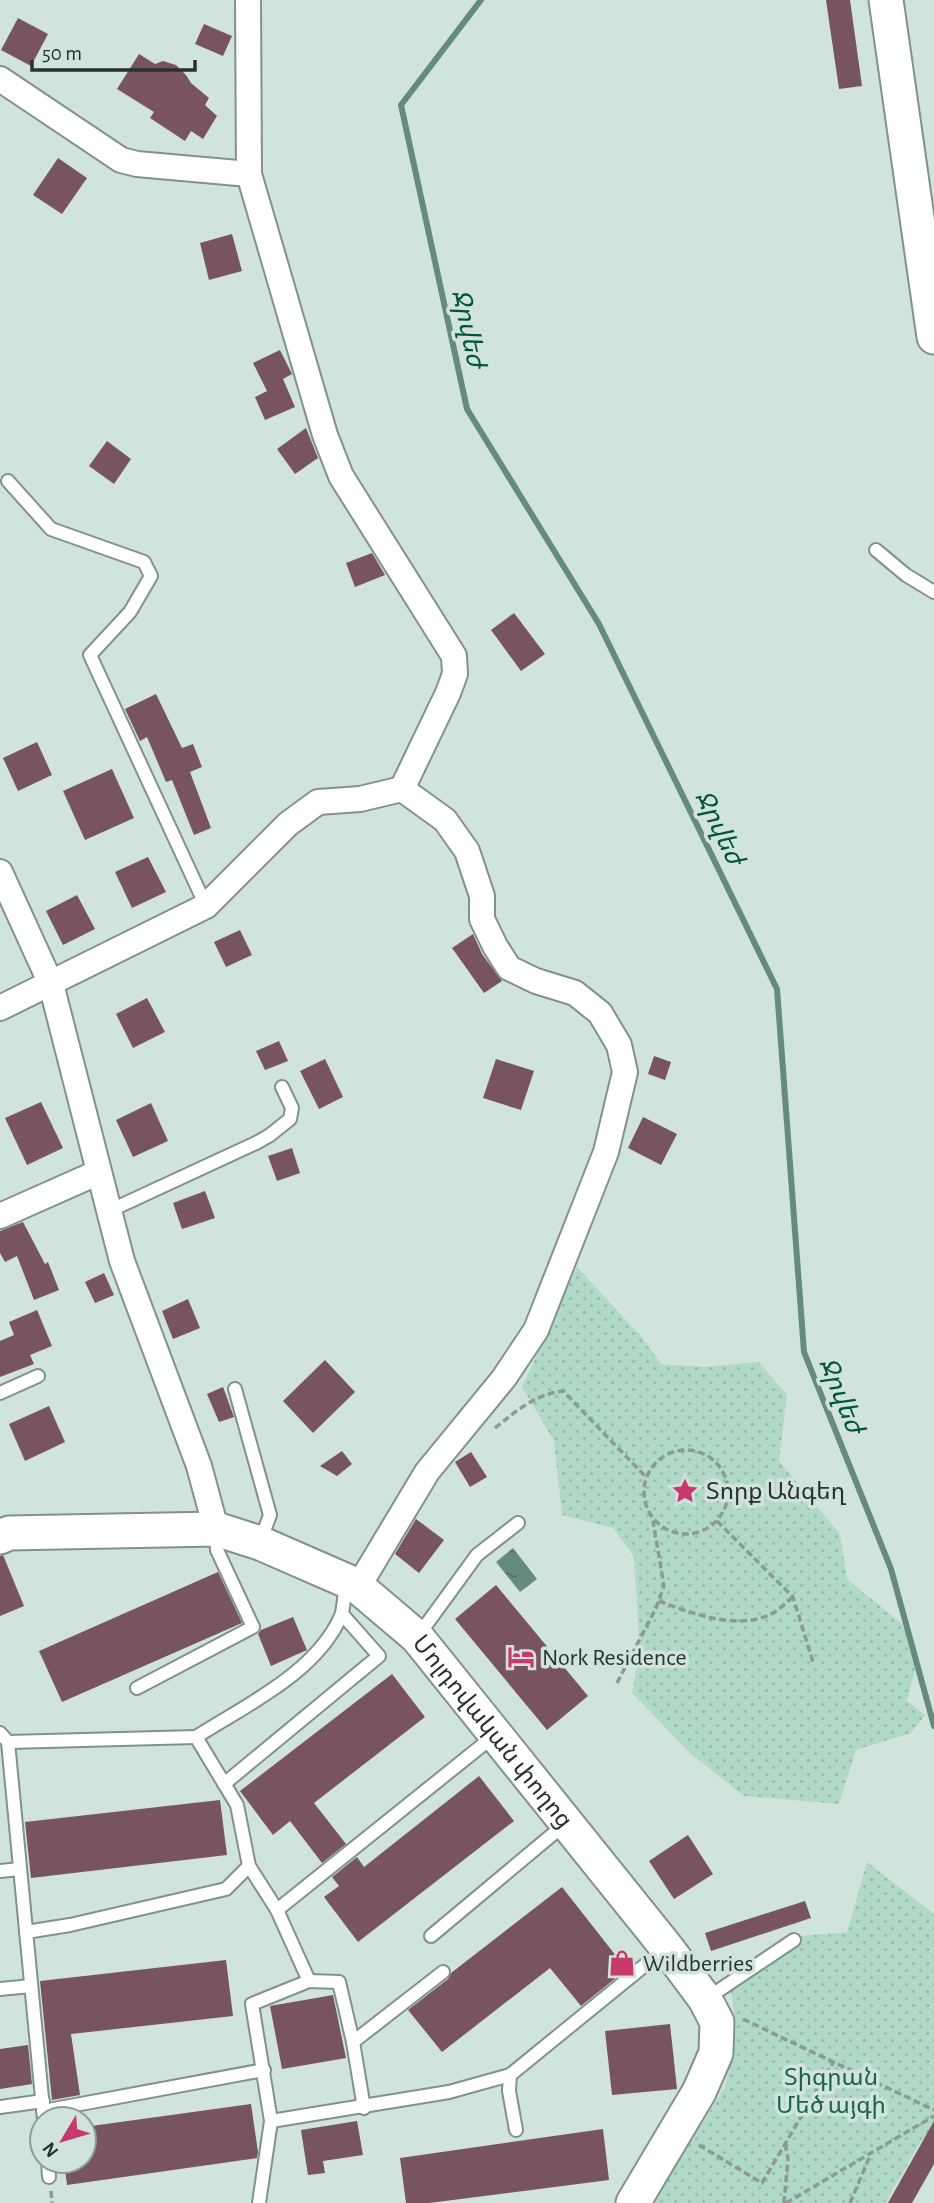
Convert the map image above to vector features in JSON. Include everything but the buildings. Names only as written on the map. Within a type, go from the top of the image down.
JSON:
[{"type":"street","points":[[248,0],[249,174],[325,435],[341,476],[454,656],[455,674],[449,692],[402,789]]},
{"type":"street","points":[[886,0],[919,195],[934,337]]},
{"type":"street","points":[[0,79],[121,160],[137,164],[249,174]]},
{"type":"street","points":[[0,1008],[206,906],[288,824],[317,802],[360,799],[402,789],[444,820],[467,851],[482,896],[482,919],[509,968],[536,981],[575,993],[600,1013],[619,1045],[625,1072],[606,1152],[536,1329],[505,1378],[427,1472],[349,1594]]},
{"type":"street","points":[[0,872],[51,984],[122,1261],[199,1466],[216,1529]]},
{"type":"street","points":[[0,1216],[99,1172]]},
{"type":"street","name":"Մոլդովական փողոց","points":[[0,1537],[9,1533],[216,1529],[260,1543],[417,1637],[667,1948],[719,2006],[716,2053],[698,2091],[633,2203]]},
{"type":"lane","points":[[8,481],[51,529],[144,562],[151,576],[130,611],[90,655],[206,906]]},
{"type":"lane","points":[[877,550],[906,575],[934,592]]},
{"type":"lane","points":[[109,1211],[270,1135],[290,1119],[292,1108],[282,1087]]},
{"type":"lane","points":[[0,1393],[38,1376]]},
{"type":"lane","points":[[235,1389],[270,1515],[260,1543]]},
{"type":"lane","points":[[417,1637],[477,1555],[518,1523]]},
{"type":"lane","points":[[137,1688],[253,1627],[217,1550],[216,1529]]},
{"type":"lane","points":[[43,2105],[20,1869],[4,1737],[196,1737],[279,1684],[320,1652],[349,1594]]},
{"type":"lane","points":[[224,1784],[379,1656],[349,1594]]},
{"type":"lane","points":[[277,1910],[497,1734]]},
{"type":"lane","points":[[196,1737],[237,1805],[249,1866],[277,1910],[309,1981]]},
{"type":"lane","points":[[431,1936],[566,1822]]},
{"type":"lane","points":[[26,1932],[70,1925],[226,1889],[249,1866]]},
{"type":"lane","points":[[0,1871],[20,1869]]},
{"type":"lane","points":[[719,2006],[794,1940]]},
{"type":"lane","points":[[271,2121],[364,2108],[449,2092],[509,2075],[667,1948]]},
{"type":"lane","points":[[354,2042],[443,1972]]},
{"type":"lane","points":[[259,2203],[271,2121],[252,2004],[309,1981],[340,1982],[354,2042],[364,2108]]},
{"type":"lane","points":[[0,1989],[31,1986]]},
{"type":"lane","points":[[71,2105],[264,2070]]},
{"type":"lane","points":[[509,2075],[516,2130]]},
{"type":"lane","points":[[0,2108],[28,2109]]},
{"type":"path","points":[[470,1420],[488,1433],[524,1405],[550,1392],[563,1391],[646,1477]]},
{"type":"path","points":[[690,1449],[715,1460],[723,1471],[728,1497],[717,1521],[706,1529],[685,1534],[664,1528],[653,1518],[645,1506],[643,1491],[653,1464],[664,1455],[690,1449]]},
{"type":"path","points":[[617,1683],[664,1586],[653,1518]]},
{"type":"path","points":[[717,1521],[793,1597],[813,1662]]},
{"type":"path","points":[[659,1601],[691,1613],[731,1620],[769,1615],[793,1597]]},
{"type":"path","points":[[719,2006],[934,2110]]},
{"type":"path","points":[[696,2143],[762,2183],[834,2061]]},
{"type":"path","points":[[785,2203],[934,2116]]},
{"type":"path","points":[[785,2143],[789,2159],[785,2203]]},
{"type":"path","points":[[850,2203],[871,2154]]},
{"type":"green space","points":[[577,1267],[640,1335],[661,1364],[704,1367],[759,1362],[787,1395],[779,1461],[840,1534],[847,1579],[902,1624],[918,1657],[907,1701],[925,1715],[911,1733],[856,1750],[839,1804],[744,1796],[692,1755],[632,1693],[640,1651],[634,1557],[613,1528],[562,1515],[554,1441],[522,1387]]},
{"type":"green space","name":"Տիգրան Մեծ այգի","points":[[867,1862],[934,1914],[934,2144],[923,2138],[885,2203],[653,2203],[725,2087],[736,2025],[730,1985],[802,1936],[847,1932]]},
{"type":"water","points":[[513,1548],[537,1579],[520,1592],[496,1562]]},
{"type":"waterway","name":"Ջրվեժ","points":[[481,0],[401,105],[467,409],[599,624],[777,989],[804,1352],[891,1569],[934,1726]]},
{"type":"place","name":"Տորք Անգեղ","points":[[685,1491]]},
{"type":"place","name":"Nork Residence","points":[[521,1657]]},
{"type":"place","name":"Wildberries","points":[[622,1963]]}]
